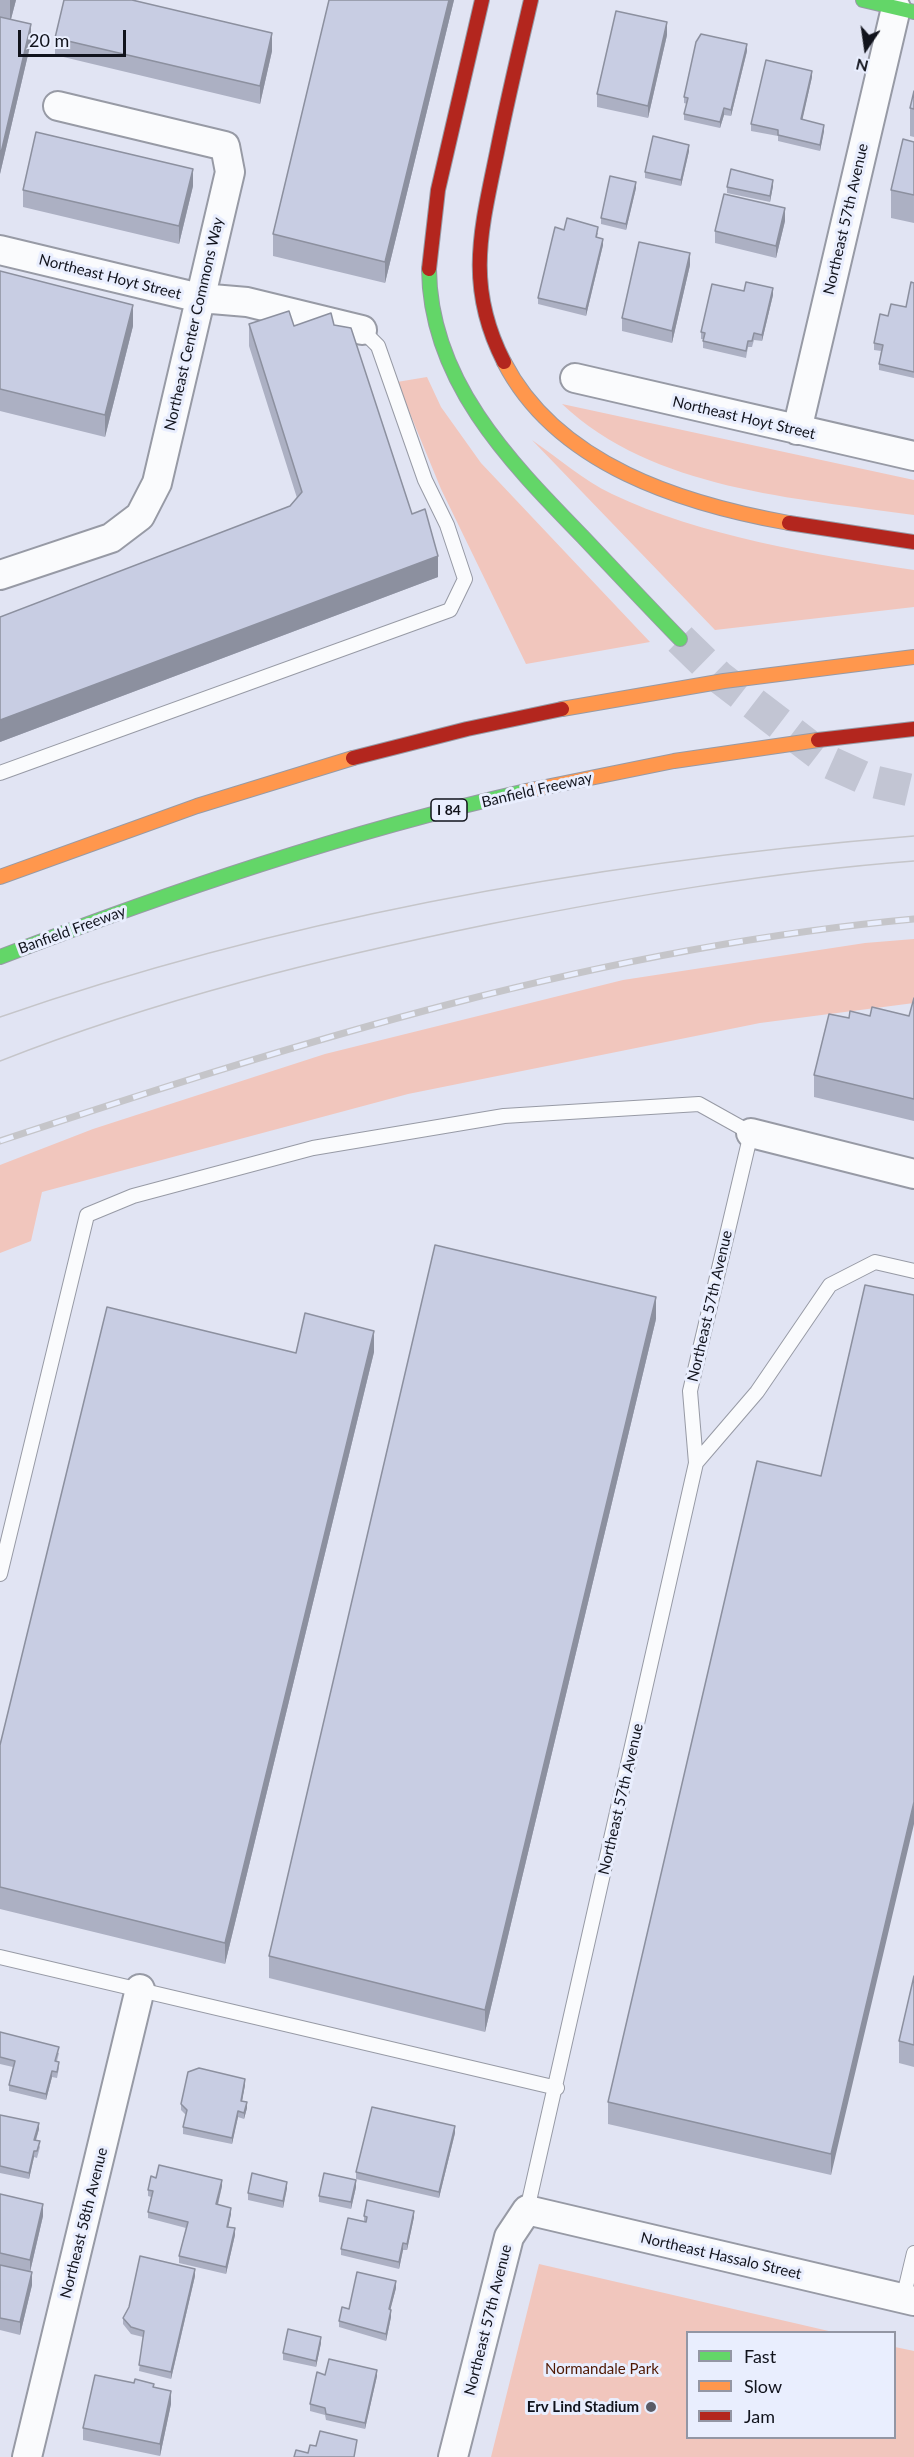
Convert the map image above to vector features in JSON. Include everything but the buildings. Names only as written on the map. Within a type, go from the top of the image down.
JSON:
[{"type":"main road","points":[[482,0],[442,174],[433,225],[429,280],[437,336],[454,381],[481,425],[519,471],[680,639]]},
{"type":"main road","points":[[531,0],[480,234],[480,276],[484,312],[497,351],[519,390],[580,449],[637,481],[737,512],[813,528],[914,542]]},
{"type":"main road","points":[[863,0],[905,10]]},
{"type":"main road","points":[[0,877],[138,826],[266,785],[399,747],[522,717],[797,669],[914,657]]},
{"type":"main road","name":"Banfield Freeway","points":[[0,957],[163,897],[288,855],[416,818],[545,787],[674,761],[805,741],[914,729]]},
{"type":"street","name":"Northeast 57th Avenue","points":[[797,430],[905,10]]},
{"type":"street","name":"Northeast Center Commons Way","points":[[0,575],[111,538],[140,516],[157,483],[230,172],[225,147],[58,106]]},
{"type":"street","name":"Northeast Hoyt Street","points":[[0,250],[200,298],[247,302],[362,330]]},
{"type":"street","name":"Northeast Hoyt Street","points":[[575,378],[914,456]]},
{"type":"street","points":[[751,1134],[914,1174]]},
{"type":"street","name":"Northeast 58th Avenue","points":[[27,2457],[140,1989]]},
{"type":"street","name":"Northeast 57th Avenue","points":[[453,2457],[509,2237],[527,2210]]},
{"type":"street","name":"Northeast Hassalo Street","points":[[527,2210],[908,2300]]},
{"type":"lane","points":[[0,773],[450,610],[465,579],[447,525],[425,480],[378,346],[362,330]]},
{"type":"lane","points":[[0,1574],[87,1215],[133,1196],[313,1148],[504,1116],[699,1104],[751,1134]]},
{"type":"lane","name":"Northeast 57th Avenue","points":[[527,2210],[557,2088],[696,1463],[690,1391],[751,1134]]},
{"type":"lane","points":[[696,1463],[758,1392],[830,1285],[875,1262],[914,1271]]},
{"type":"lane","points":[[0,1957],[557,2088]]},
{"type":"lane","points":[[908,2300],[914,2253]]},
{"type":"green space","points":[[427,377],[441,407],[481,463],[650,642],[526,664],[441,489],[397,382]]},
{"type":"green space","points":[[562,404],[914,480],[914,515],[775,495],[682,472],[639,455],[598,433]]},
{"type":"green space","points":[[532,440],[581,476],[612,494],[646,509],[720,533],[839,558],[914,570],[914,607],[715,630]]},
{"type":"green space","points":[[914,939],[914,1003],[760,1023],[408,1094],[42,1192],[31,1241],[0,1253],[0,1165],[93,1129],[325,1054],[623,980],[865,943]]},
{"type":"green space","name":"Normandale Park","points":[[539,2264],[829,2331],[686,2331],[686,2439],[896,2439],[896,2347],[914,2351],[914,2457],[491,2457]]},
{"type":"tunnel","points":[[680,639],[719,677],[831,763],[871,781],[914,791]]},
{"type":"tram line","points":[[0,1017],[111,981],[223,949],[337,921],[451,898],[566,877],[682,860],[914,836]]},
{"type":"tram line","points":[[0,1061],[181,999],[304,966],[428,937],[701,886],[914,861]]},
{"type":"railway","points":[[0,1141],[338,1035],[565,976],[680,952],[797,933],[914,919]]},
{"type":"traffic: fast","points":[[863,0],[914,12]]},
{"type":"traffic: fast","points":[[429,269],[433,310],[443,347],[459,383],[479,416],[528,479],[680,639]]},
{"type":"traffic: fast","points":[[0,957],[195,886],[326,844],[526,791]]},
{"type":"traffic: slow","points":[[504,362],[527,398],[556,428],[590,453],[627,474],[666,491],[707,504],[789,523]]},
{"type":"traffic: slow","points":[[562,709],[724,681],[914,657]]},
{"type":"traffic: slow","points":[[526,791],[674,761],[818,740]]},
{"type":"traffic: slow","points":[[0,877],[197,806],[353,758]]},
{"type":"traffic: jam","points":[[429,269],[438,190],[482,0]]},
{"type":"traffic: jam","points":[[504,362],[484,308],[480,283],[480,258],[491,180],[531,0]]},
{"type":"traffic: jam","points":[[789,523],[914,542]]},
{"type":"traffic: jam","points":[[353,758],[467,729],[562,709]]},
{"type":"traffic: jam","points":[[818,740],[914,729]]},
{"type":"place","name":"Erv Lind Stadium","points":[[651,2407]]}]
